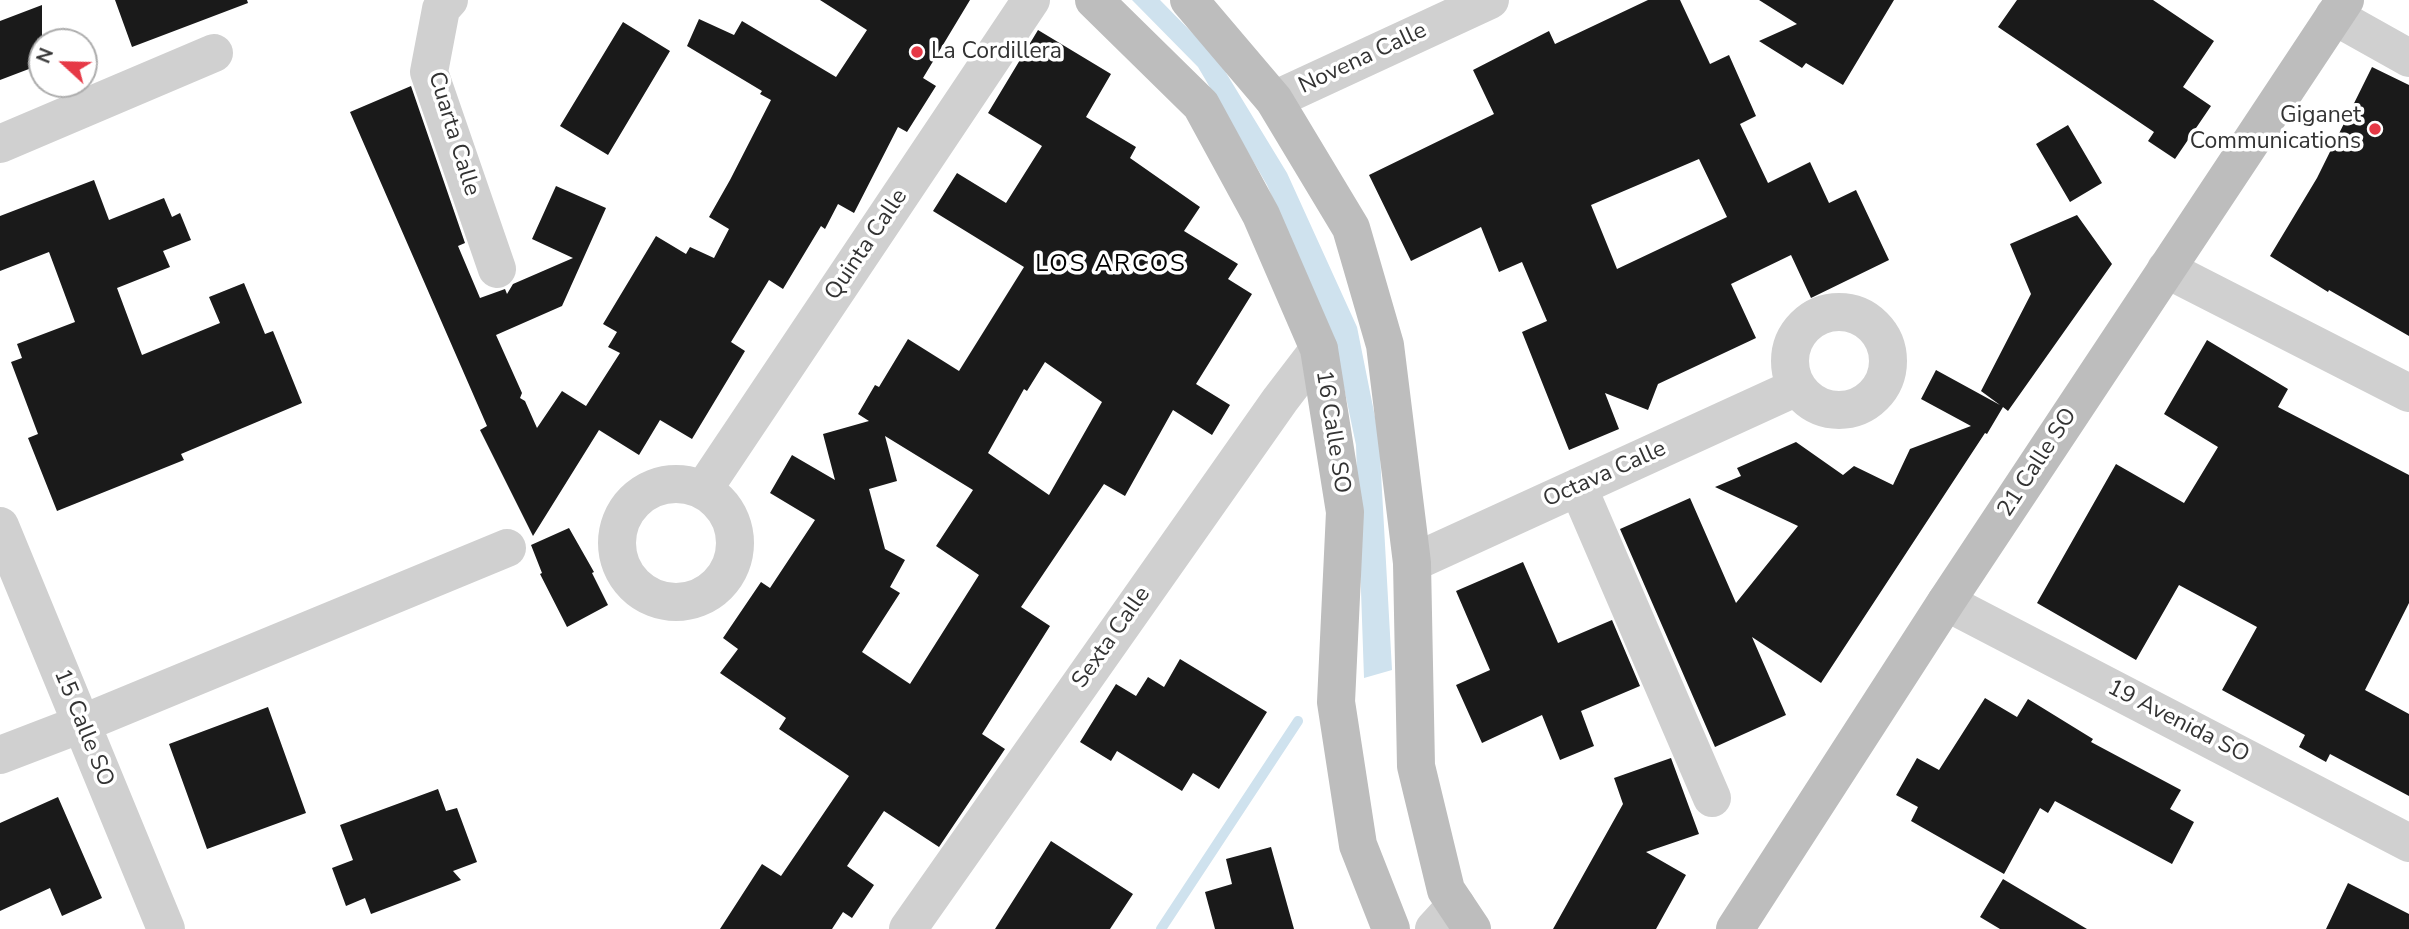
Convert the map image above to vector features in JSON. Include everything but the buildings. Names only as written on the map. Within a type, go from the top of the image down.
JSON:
[{"type":"street","name":"Cuarta Calle","points":[[449,0],[442,9],[429,72],[498,269]]},
{"type":"street","name":"Quinta Calle","points":[[703,490],[1031,0]]},
{"type":"street","name":"16 Calle SO","points":[[1094,0],[1201,105],[1261,215],[1319,349],[1345,512],[1336,702],[1358,845],[1391,929]]},
{"type":"street","points":[[1189,0],[1274,100],[1351,228],[1385,345],[1412,563],[1416,766],[1454,921]]},
{"type":"street","name":"Novena Calle","points":[[1274,100],[1490,0]]},
{"type":"street","points":[[2339,8],[2409,58]]},
{"type":"street","name":"21 Calle SO","points":[[1735,929],[1946,602],[2339,8]]},
{"type":"street","points":[[0,144],[214,53]]},
{"type":"street","points":[[2166,269],[2409,393]]},
{"type":"street","name":"Sexta Calle","points":[[908,929],[1280,400],[1319,349]]},
{"type":"street","name":"Octava Calle","points":[[1412,563],[1797,387]]},
{"type":"street","points":[[1578,487],[1712,798]]},
{"type":"street","name":"15 Calle SO","points":[[0,526],[166,929]]},
{"type":"street","points":[[0,755],[508,548]]},
{"type":"street","name":"19 Avenida SO","points":[[1946,602],[2409,842]]},
{"type":"water","points":[[1132,0],[1160,0],[1217,58],[1287,173],[1357,327],[1379,437],[1392,670],[1364,678],[1356,445],[1333,335],[1267,185],[1198,67]]},
{"type":"waterway","points":[[1161,929],[1298,721]]},
{"type":"place","name":"La Cordillera","points":[[917,52]]},
{"type":"place","name":"Giganet Communications","points":[[2375,129]]},
{"type":"district","name":"LOS ARCOS","points":[[1111,265]]}]
